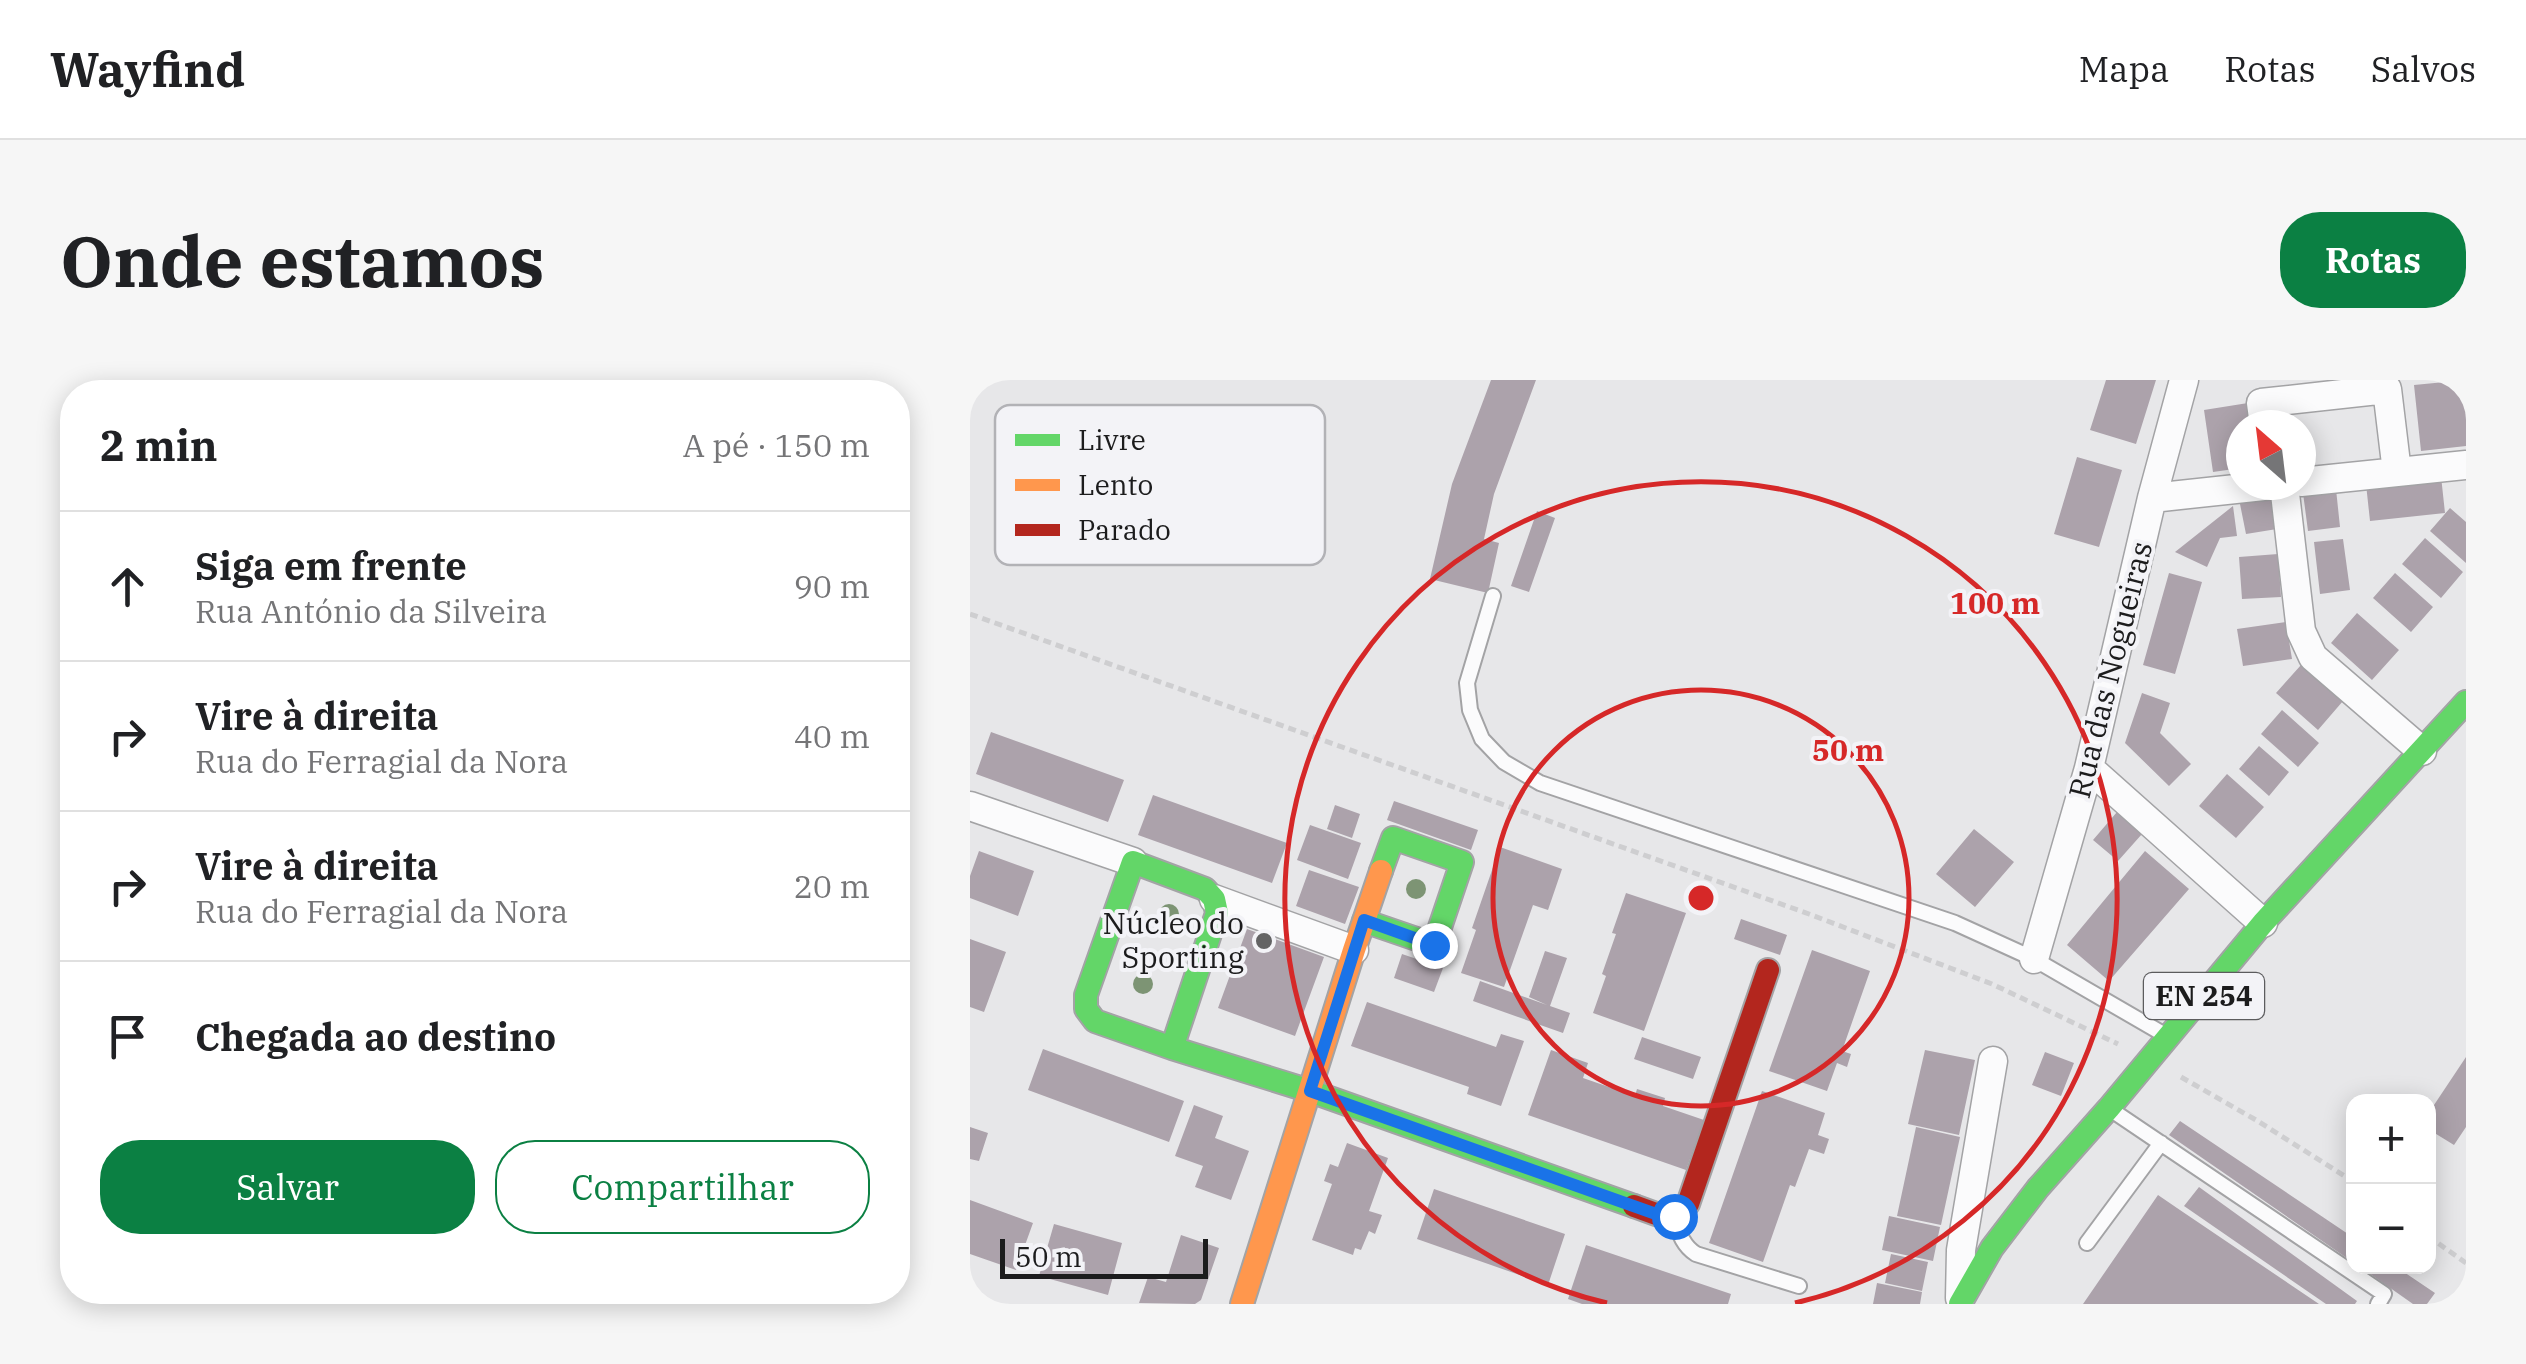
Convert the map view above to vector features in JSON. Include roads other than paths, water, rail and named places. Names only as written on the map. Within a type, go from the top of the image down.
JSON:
[{"type":"street","name":"Rua das Nogueiras","points":[[2034,959],[2089,768],[2152,498],[2184,380]]},
{"type":"street","points":[[2262,410],[2261,403],[2387,388],[2397,472]]},
{"type":"street","points":[[2316,480],[2466,465]]},
{"type":"street","points":[[2152,498],[2226,490]]},
{"type":"street","points":[[2286,500],[2301,631],[2313,657],[2422,751]]},
{"type":"street","name":"EN 254","points":[[1960,1304],[1992,1248],[2038,1188],[2110,1108],[2263,922],[2422,751],[2454,728],[2466,702]]},
{"type":"street","points":[[2089,768],[2263,922]]},
{"type":"street","points":[[970,806],[1133,862],[1204,889],[1214,899],[1354,950]]},
{"type":"street","points":[[1242,1304],[1354,950],[1364,920],[1394,838],[1462,862],[1434,945],[1364,920]]},
{"type":"street","points":[[1133,862],[1086,996],[1086,1009],[1096,1021],[1310,1091],[1656,1214],[1674,1216],[1688,1204],[1768,970]]},
{"type":"street","points":[[1172,1048],[1217,914],[1214,899]]},
{"type":"street","points":[[1960,1304],[1961,1250],[1992,1061]]},
{"type":"lane","points":[[1494,596],[1467,683],[1470,710],[1482,739],[1504,762],[1540,783],[1955,923],[2034,959],[2169,1038]]},
{"type":"lane","points":[[2110,1108],[2386,1301]]},
{"type":"lane","points":[[2087,1244],[2161,1144]]},
{"type":"lane","points":[[1674,1216],[1682,1241],[1696,1254],[1799,1286]]},
{"type":"place","name":"Núcleo do Sporting","points":[[1264,941]]}]
